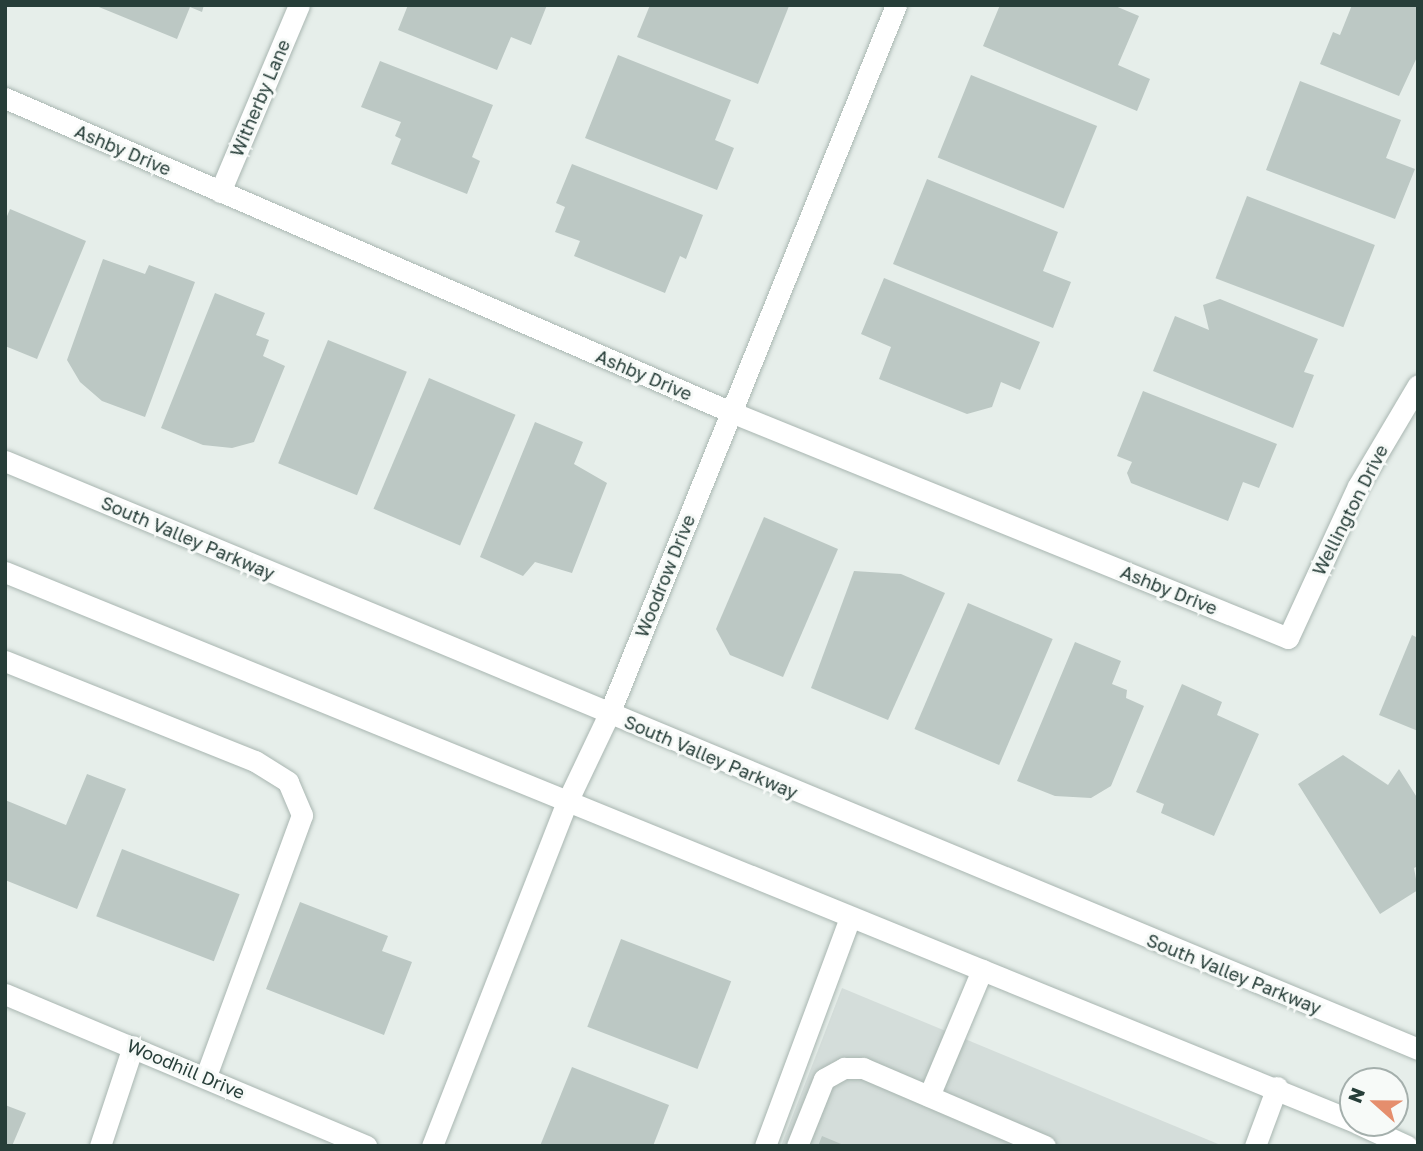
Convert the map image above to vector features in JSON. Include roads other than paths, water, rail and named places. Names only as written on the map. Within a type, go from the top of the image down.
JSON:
[{"type":"street","name":"Witherby Lane","points":[[220,192],[299,5]]},
{"type":"street","name":"Woodrow Drive","points":[[432,1146],[566,804],[609,714],[896,5]]},
{"type":"street","name":"Ashby Drive","points":[[5,99],[731,412],[1288,638]]},
{"type":"street","name":"Wellington Drive","points":[[1288,638],[1358,486],[1418,385]]},
{"type":"street","name":"South Valley Parkway","points":[[5,461],[1418,1049]]},
{"type":"street","points":[[5,572],[566,804],[1277,1087],[1339,1115]]},
{"type":"street","points":[[5,661],[255,761],[288,782],[302,815],[206,1076]]},
{"type":"street","points":[[765,1146],[850,917]]},
{"type":"street","points":[[929,1096],[982,970]]},
{"type":"street","name":"Woodhill Drive","points":[[5,994],[206,1076],[366,1146]]},
{"type":"street","points":[[100,1146],[133,1046]]},
{"type":"street","points":[[797,1146],[824,1079],[844,1068],[863,1068],[1045,1146]]},
{"type":"street","points":[[1255,1146],[1277,1087]]},
{"type":"street","points":[[1388,1137],[1407,1146]]}]
